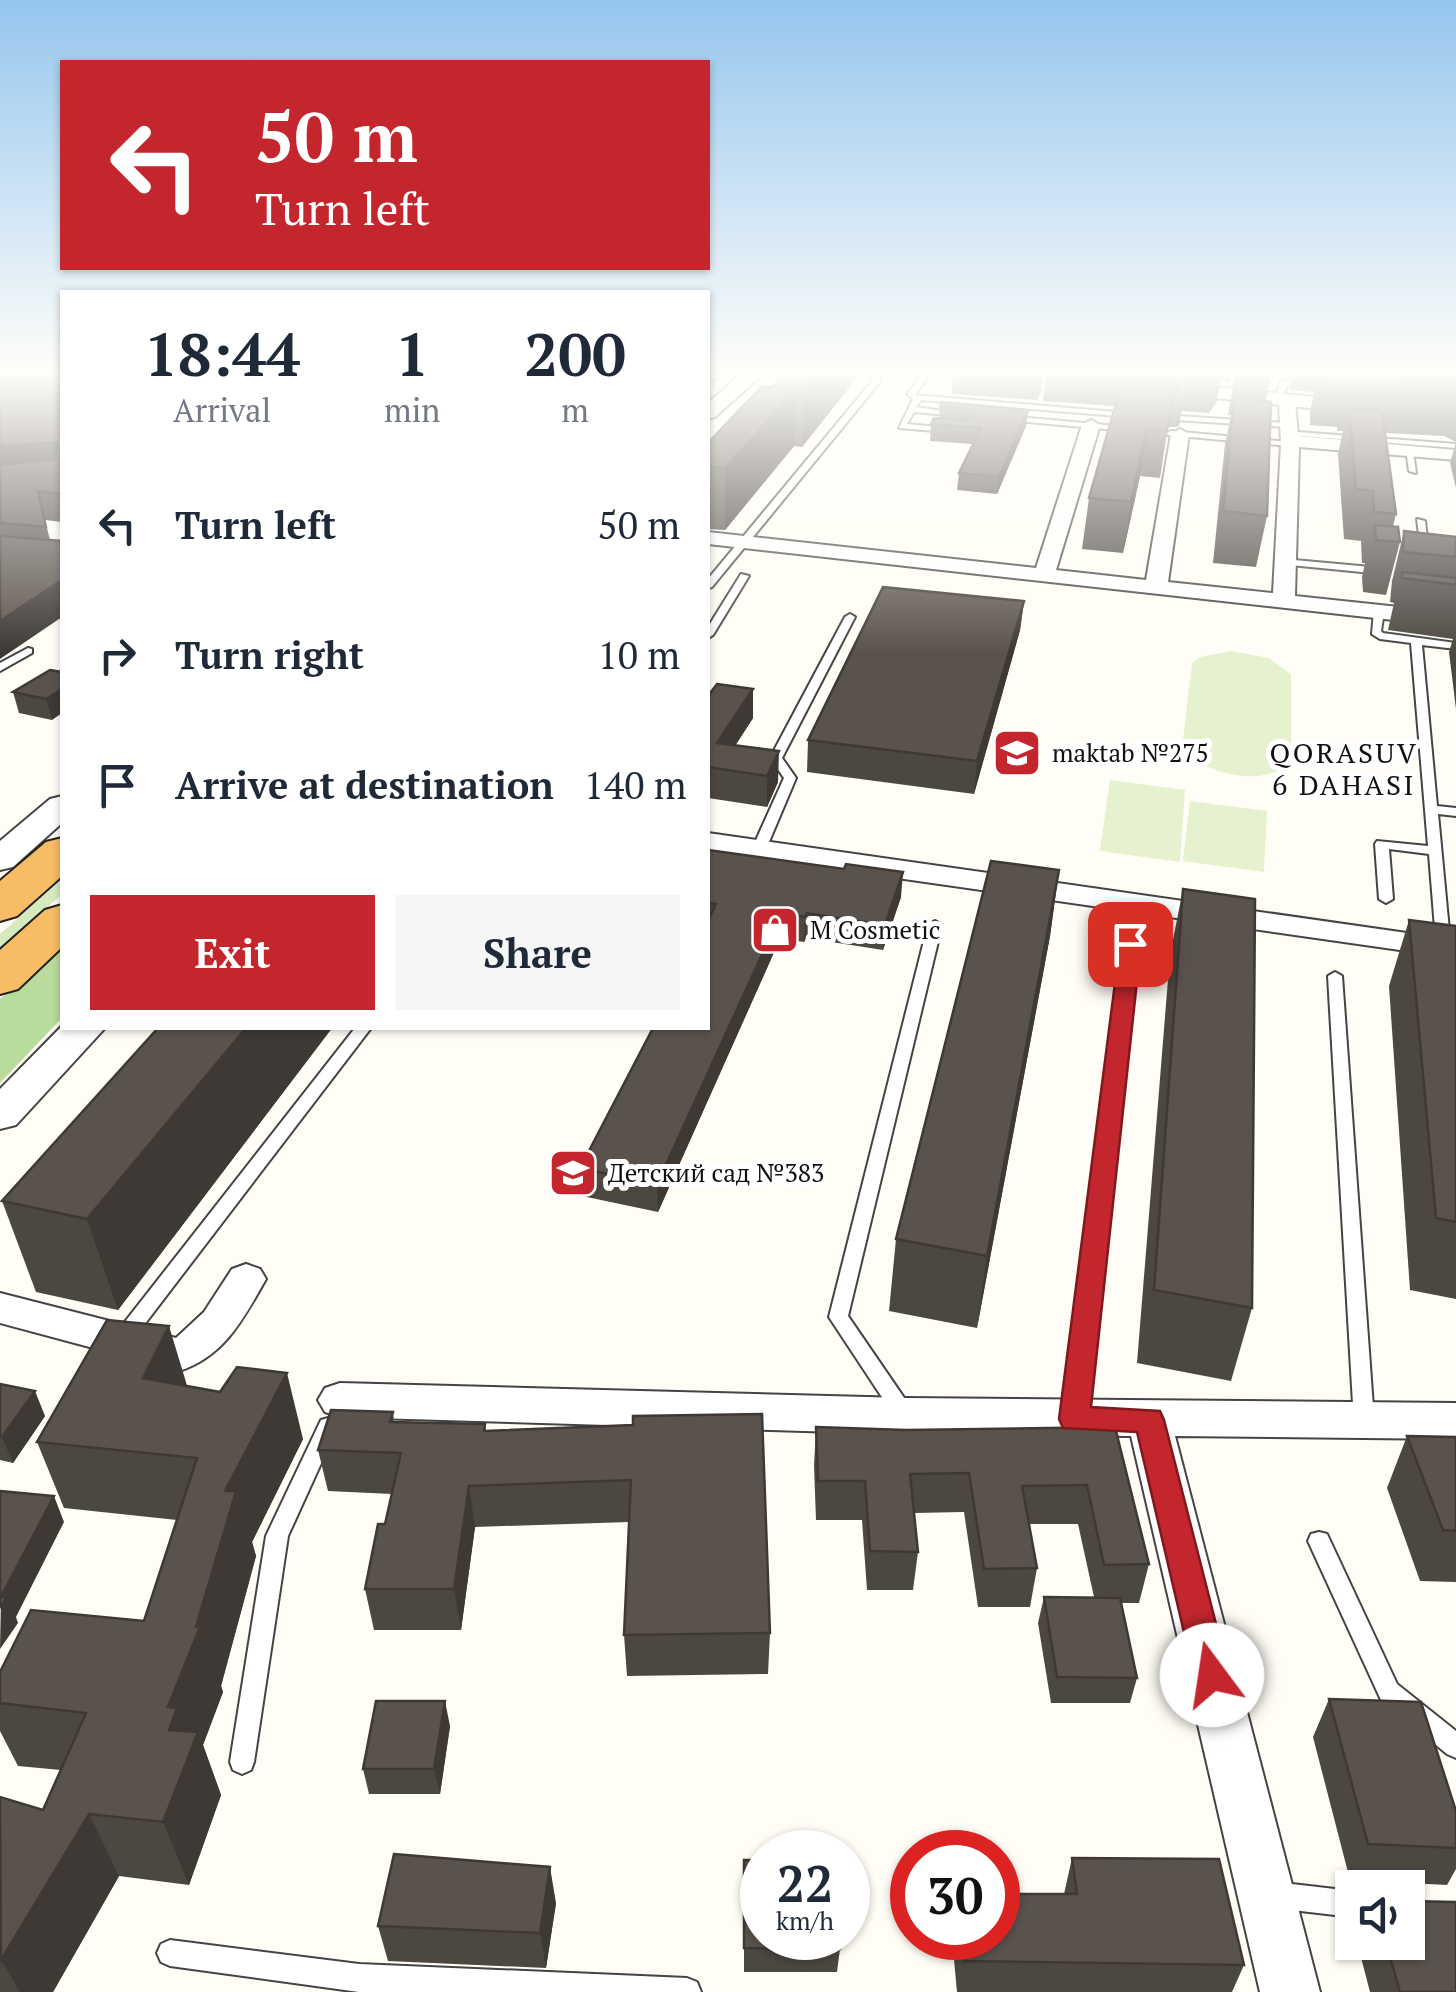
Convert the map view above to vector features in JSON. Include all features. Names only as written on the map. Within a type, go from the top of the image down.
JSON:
[{"type":"highway","points":[[0,906],[60,854]]},
{"type":"highway","points":[[0,978],[60,922]]},
{"type":"street","points":[[1044,575],[1078,467]]},
{"type":"street","points":[[1156,588],[1168,467]]},
{"type":"street","points":[[1284,601],[1287,467]]},
{"type":"street","points":[[710,538],[1456,620]]},
{"type":"street","points":[[0,859],[60,808]]},
{"type":"street","points":[[710,842],[1450,948]]},
{"type":"street","points":[[0,1115],[82,1030]]},
{"type":"street","points":[[0,1308],[179,1355],[197,1348],[246,1280]]},
{"type":"street","points":[[340,1400],[906,1416],[1456,1422]]},
{"type":"street","points":[[1149,1420],[1290,1992]]},
{"type":"lane","points":[[710,582],[804,467]]},
{"type":"lane","points":[[1412,467],[1413,471]]},
{"type":"lane","points":[[1420,521],[1426,558]]},
{"type":"lane","points":[[1282,562],[1393,572]]},
{"type":"lane","points":[[710,633],[744,576]]},
{"type":"lane","points":[[1379,611],[1380,636],[1456,646]]},
{"type":"lane","points":[[758,849],[790,778],[776,758],[850,617]]},
{"type":"lane","points":[[1416,641],[1434,851],[1450,948]]},
{"type":"lane","points":[[0,668],[28,651]]},
{"type":"lane","points":[[1430,809],[1456,812]]},
{"type":"lane","points":[[1386,900],[1382,844],[1434,851]]},
{"type":"lane","points":[[906,1416],[838,1317],[934,926]]},
{"type":"lane","points":[[1074,1419],[1130,944]]},
{"type":"lane","points":[[1334,976],[1364,1421]]},
{"type":"lane","points":[[120,1342],[361,1030]]},
{"type":"lane","points":[[242,1762],[276,1536],[340,1400]]},
{"type":"lane","points":[[1319,1541],[1389,1692],[1456,1746]]},
{"type":"lane","points":[[1266,1894],[1335,1902]]},
{"type":"lane","points":[[170,1953],[356,1985],[687,1992]]},
{"type":"green space","points":[[1231,651],[1269,658],[1291,674],[1291,761],[1266,775],[1220,771],[1182,748],[1192,663],[1200,657]]},
{"type":"green space","points":[[1110,780],[1185,790],[1180,862],[1100,851]]},
{"type":"green space","points":[[1190,801],[1267,811],[1264,872],[1183,861]]},
{"type":"green space","points":[[60,881],[60,896],[0,950],[0,934]]},
{"type":"green space","points":[[60,942],[60,1020],[0,1083],[0,999]]},
{"type":"building","points":[[0,467],[60,467],[60,494],[38,491],[46,527],[0,523]]},
{"type":"building","points":[[962,467],[1003,467],[999,477],[959,473]]},
{"type":"building","points":[[1098,467],[1139,467],[1131,502],[1089,498]]},
{"type":"building","points":[[1227,467],[1269,467],[1267,516],[1223,511]]},
{"type":"building","points":[[1354,467],[1390,467],[1396,514],[1374,512],[1373,491],[1356,489]]},
{"type":"building","points":[[1375,525],[1398,527],[1400,542],[1376,540]]},
{"type":"building","points":[[1404,531],[1456,537],[1456,557],[1403,552]]},
{"type":"building","points":[[0,536],[60,541],[60,581],[0,621]]},
{"type":"building","points":[[1402,572],[1456,578],[1456,585],[1402,578]]},
{"type":"building","points":[[883,587],[1024,601],[977,761],[808,740]]},
{"type":"building","points":[[50,670],[60,672],[60,690],[46,699],[13,692]]},
{"type":"building","points":[[717,684],[753,689],[717,743],[779,751],[767,776],[710,767],[710,693]]},
{"type":"building","points":[[710,850],[844,869],[846,864],[903,872],[885,925],[781,913],[657,1184],[580,1168],[652,1030],[710,1030],[710,916],[716,904],[710,903]]},
{"type":"building","points":[[991,861],[1059,870],[987,1256],[896,1239]]},
{"type":"building","points":[[1183,889],[1255,899],[1252,1308],[1154,1290]]},
{"type":"building","points":[[1409,920],[1456,926],[1456,1222],[1436,1218]]},
{"type":"building","points":[[156,1030],[244,1030],[87,1219],[2,1201]]},
{"type":"building","points":[[107,1320],[169,1326],[143,1378],[220,1392],[237,1367],[287,1373],[225,1491],[236,1491],[196,1627],[200,1627],[168,1707],[177,1708],[169,1730],[198,1732],[163,1822],[89,1814],[1,1960],[0,1797],[43,1810],[86,1713],[0,1703],[0,1672],[31,1610],[144,1621],[197,1458],[37,1442]]},
{"type":"building","points":[[0,1384],[35,1391],[2,1437],[0,1437]]},
{"type":"building","points":[[331,1410],[393,1412],[390,1422],[485,1424],[484,1431],[633,1425],[633,1416],[762,1414],[770,1633],[624,1635],[631,1480],[469,1486],[454,1589],[365,1589],[378,1524],[385,1524],[401,1453],[318,1450]]},
{"type":"building","points":[[816,1427],[1115,1427],[1149,1564],[1104,1565],[1087,1485],[1022,1486],[1037,1568],[984,1569],[969,1473],[910,1474],[918,1552],[870,1551],[865,1481],[818,1481]]},
{"type":"building","points":[[1407,1436],[1456,1437],[1456,1531],[1443,1530]]},
{"type":"building","points":[[0,1491],[54,1496],[1,1597],[7,1598],[0,1607]]},
{"type":"building","points":[[1044,1597],[1120,1598],[1137,1678],[1057,1677]]},
{"type":"building","points":[[1329,1699],[1421,1702],[1456,1811],[1456,1848],[1368,1844]]},
{"type":"building","points":[[376,1701],[445,1701],[434,1769],[363,1769]]},
{"type":"building","points":[[394,1854],[550,1867],[540,1933],[378,1926]]},
{"type":"building","points":[[1072,1858],[1219,1859],[1244,1965],[964,1961],[1020,1960],[1020,1894],[1077,1894]]},
{"type":"building","points":[[1425,1901],[1456,1902],[1456,1992],[1400,1992],[1391,1960],[1425,1960]]},
{"type":"place","name":"maktab №275","points":[[1017,753]]},
{"type":"place","name":"M Cosmetic","points":[[775,930]]},
{"type":"place","name":"Детский сад №383","points":[[573,1173]]},
{"type":"district","name":"QORASUV 6 DAHASI","points":[[1344,769]]},
{"type":"route","points":[[1130,944],[1074,1419],[1149,1420],[1212,1675]]}]
